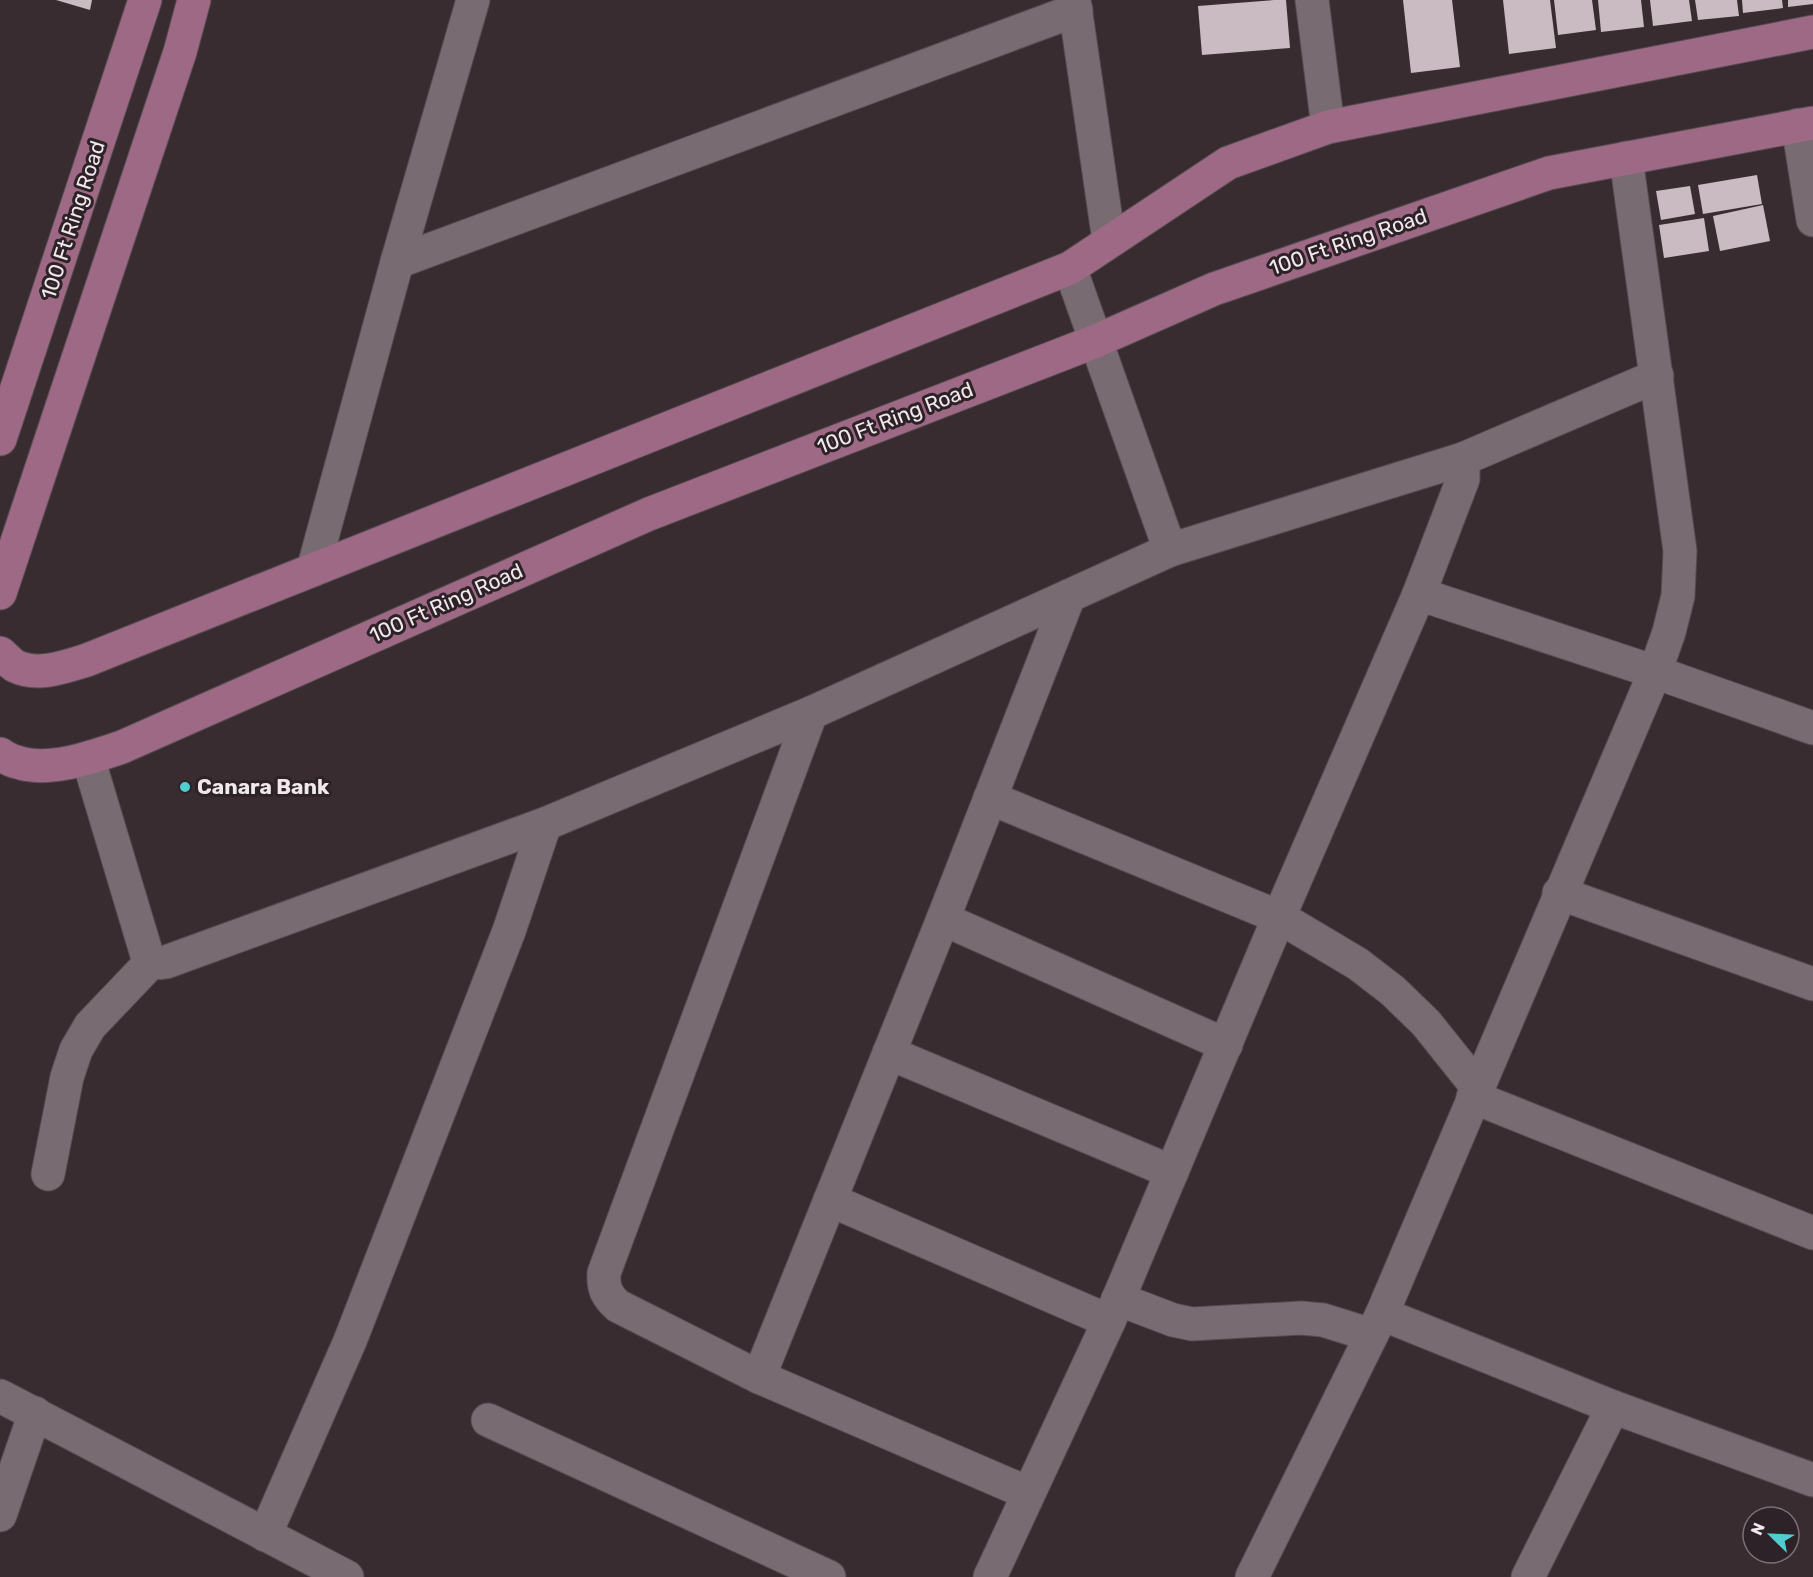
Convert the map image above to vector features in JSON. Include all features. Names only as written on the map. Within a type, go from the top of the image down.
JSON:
[{"type":"main road","name":"100 Ft Ring Road","points":[[0,439],[145,0]]},
{"type":"main road","points":[[0,592],[176,63],[194,0]]},
{"type":"main road","points":[[5,667],[29,671],[57,669],[87,660],[1071,268],[1228,163],[1328,127],[1813,32]]},
{"type":"main road","name":"100 Ft Ring Road","points":[[0,754],[18,763],[54,765],[122,747],[649,514],[1096,341],[1214,289],[1406,222],[1549,173],[1806,124]]},
{"type":"street","points":[[313,570],[397,262],[473,0]]},
{"type":"street","points":[[1312,0],[1328,127]]},
{"type":"street","points":[[397,262],[1075,5],[1109,241]]},
{"type":"street","points":[[1806,124],[1813,220]]},
{"type":"street","points":[[1252,1577],[1376,1324],[1476,1093],[1669,632],[1678,596],[1680,552],[1626,158]]},
{"type":"street","points":[[1071,268],[1170,550]]},
{"type":"street","points":[[87,758],[147,955],[152,961],[166,963],[545,824],[811,713],[1170,550],[1463,459],[1657,376]]},
{"type":"street","points":[[990,1577],[1113,1310],[1279,917],[1419,594],[1463,479],[1463,459]]},
{"type":"street","points":[[1419,594],[1654,672],[1813,728]]},
{"type":"street","points":[[759,1377],[943,919],[1069,596]]},
{"type":"street","points":[[811,713],[604,1273],[603,1285],[607,1297],[618,1306],[759,1377],[1028,1493]]},
{"type":"street","points":[[990,798],[1279,917],[1358,964],[1393,991],[1426,1023],[1476,1093],[1813,1233]]},
{"type":"street","points":[[265,1536],[350,1341],[509,931],[545,824]]},
{"type":"street","points":[[1559,893],[1813,984]]},
{"type":"street","points":[[943,919],[1226,1045]]},
{"type":"street","points":[[48,1174],[67,1077],[76,1050],[90,1026],[152,961]]},
{"type":"street","points":[[889,1053],[1172,1172]]},
{"type":"street","points":[[830,1200],[1113,1310],[1192,1324],[1301,1318],[1376,1324],[1813,1480]]},
{"type":"street","points":[[0,1396],[347,1577]]},
{"type":"street","points":[[1528,1577],[1613,1407]]},
{"type":"street","points":[[0,1515],[35,1413]]},
{"type":"street","points":[[488,1420],[829,1577]]},
{"type":"building","points":[[56,0],[92,0],[90,10]]},
{"type":"building","points":[[1286,0],[1290,48],[1202,55],[1198,6]]},
{"type":"building","points":[[1403,0],[1452,0],[1460,67],[1411,73]]},
{"type":"building","points":[[1503,0],[1550,0],[1556,48],[1509,54]]},
{"type":"building","points":[[1554,0],[1592,0],[1596,30],[1558,35]]},
{"type":"building","points":[[1598,0],[1641,0],[1644,27],[1601,32]]},
{"type":"building","points":[[1650,0],[1689,0],[1692,21],[1653,26]]},
{"type":"building","points":[[1695,0],[1737,0],[1739,16],[1698,20]]},
{"type":"building","points":[[1742,0],[1782,0],[1783,8],[1743,13]]},
{"type":"building","points":[[1788,0],[1813,0],[1813,4],[1788,7]]},
{"type":"building","points":[[1757,175],[1762,204],[1703,214],[1698,185]]},
{"type":"building","points":[[1690,186],[1695,214],[1661,220],[1656,191]]},
{"type":"building","points":[[1763,205],[1770,241],[1720,251],[1713,216]]},
{"type":"building","points":[[1704,218],[1709,251],[1664,258],[1659,225]]},
{"type":"place","name":"Canara Bank","points":[[185,787]]}]
